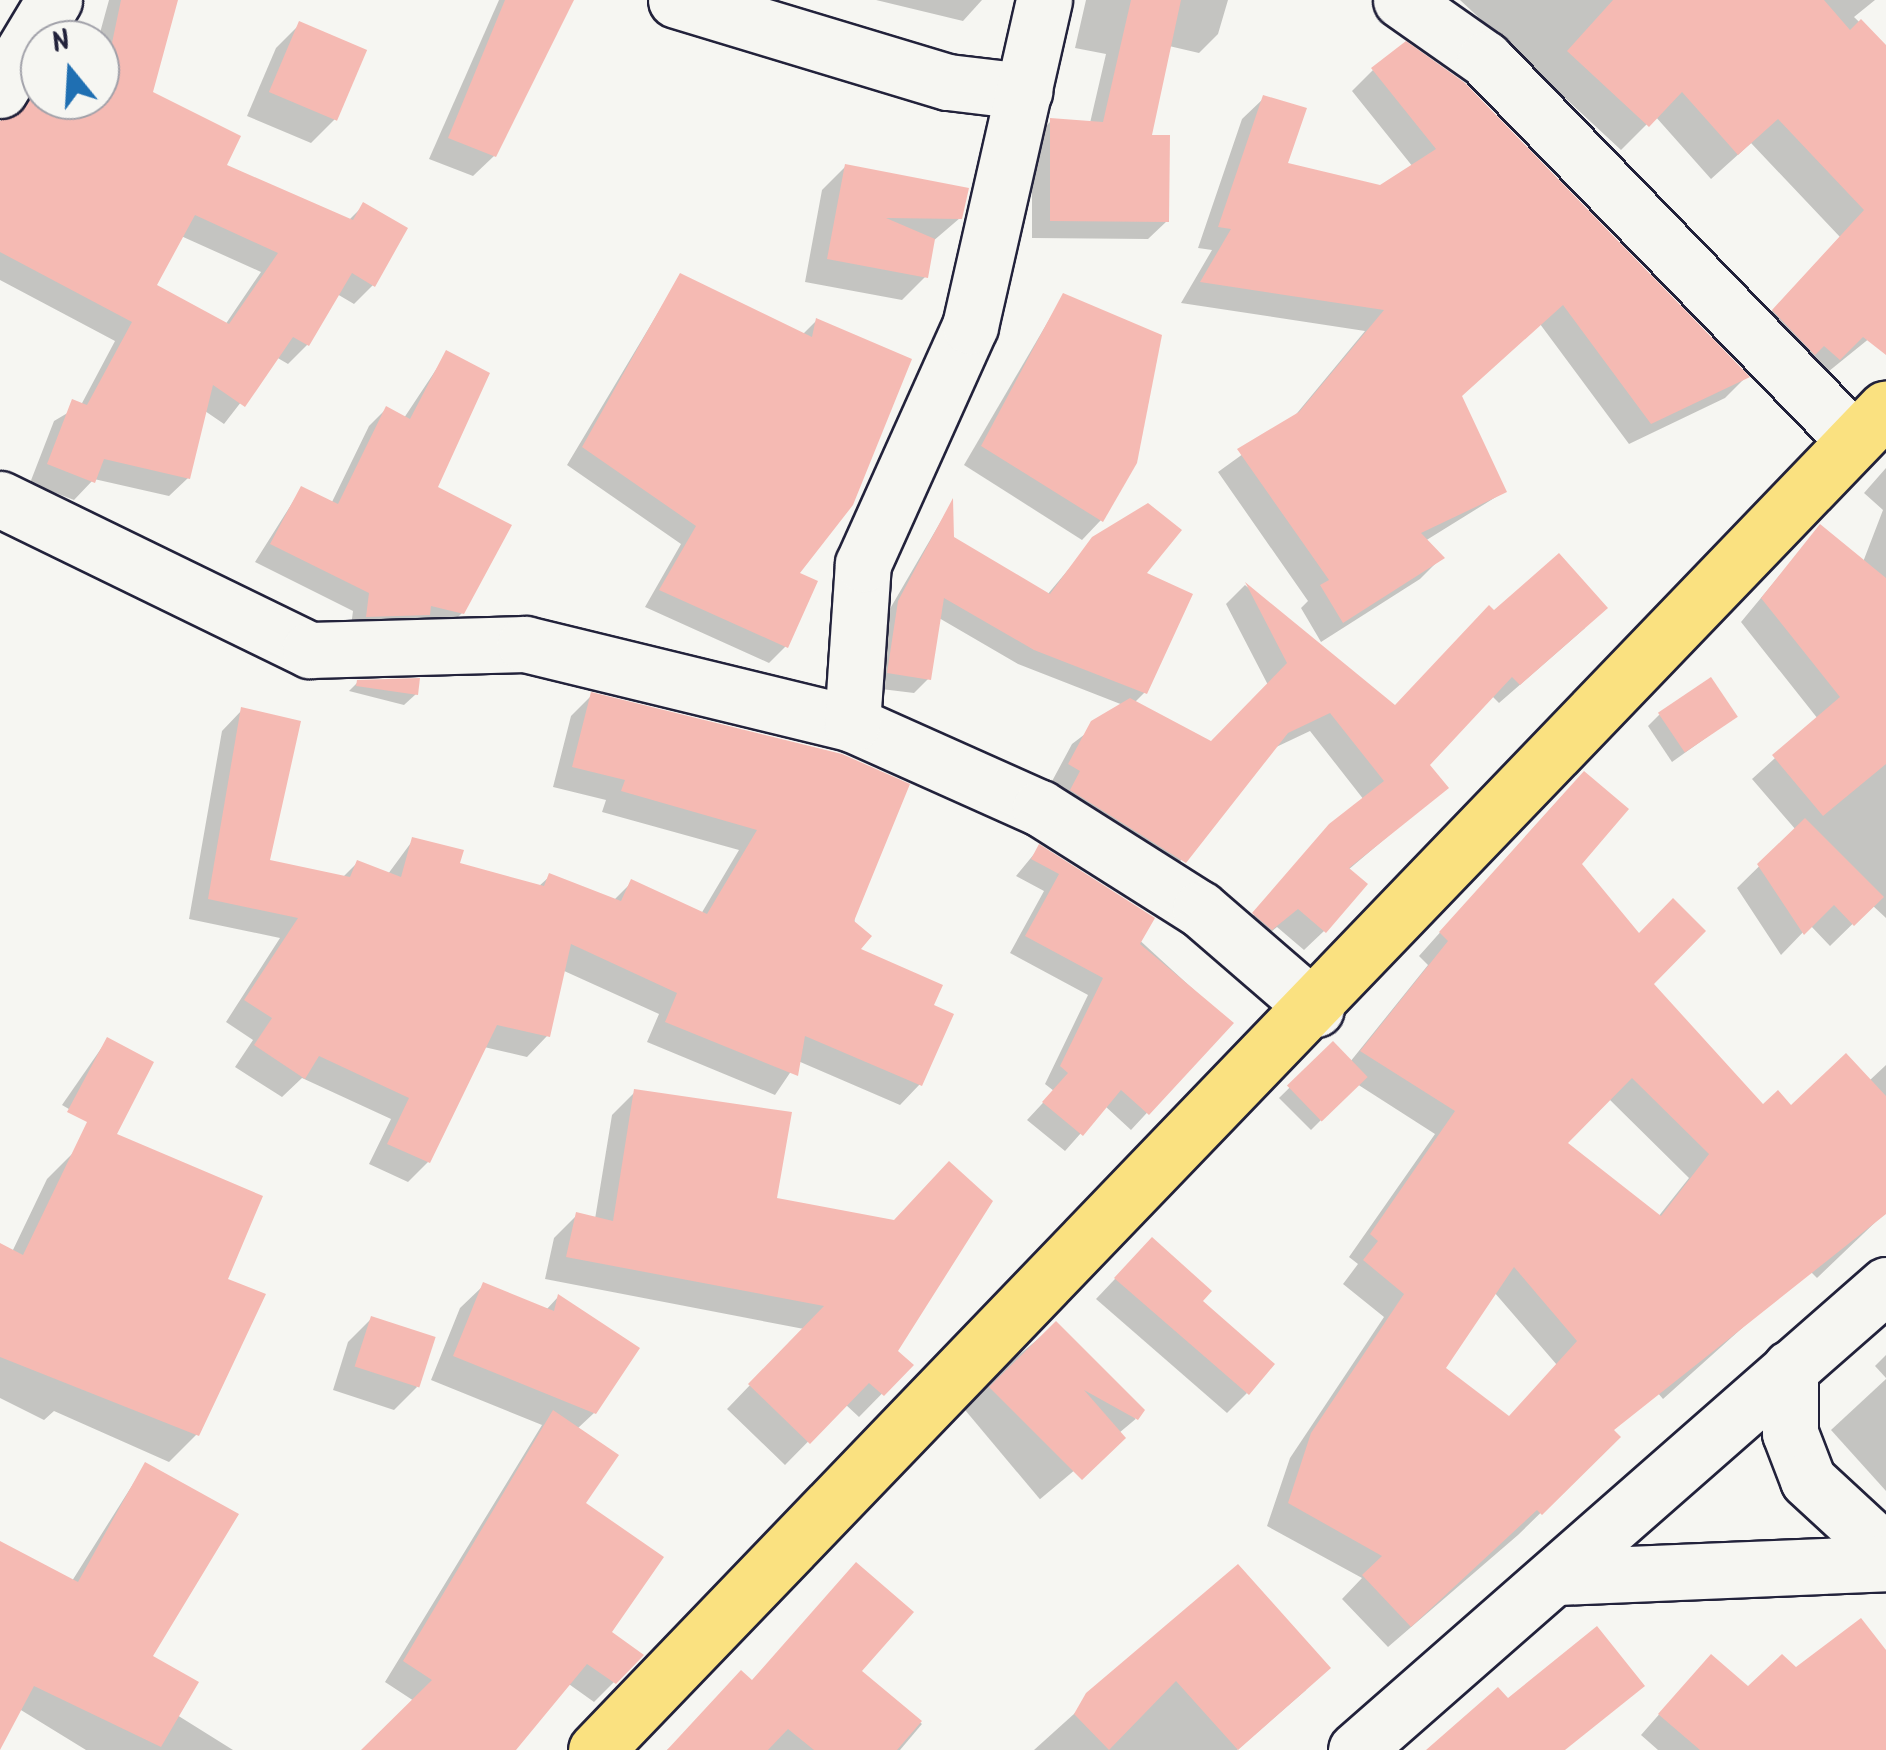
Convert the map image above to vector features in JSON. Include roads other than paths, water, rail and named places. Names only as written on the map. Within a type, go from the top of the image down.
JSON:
[{"type":"main road","points":[[596,1750],[1316,1009],[1870,424]]},
{"type":"street","points":[[0,90],[54,0]]},
{"type":"street","points":[[676,0],[948,82],[1024,91]]},
{"type":"street","points":[[852,724],[864,564],[970,326],[1044,0]]},
{"type":"street","points":[[1402,0],[1486,59],[1870,424]]},
{"type":"street","points":[[0,499],[310,650],[525,644],[852,724],[1040,808],[1200,909],[1316,1009]]},
{"type":"street","points":[[1356,1750],[1558,1577],[1886,1285]]},
{"type":"street","points":[[1790,1368],[1790,1433],[1808,1480],[1886,1552]]},
{"type":"street","points":[[1558,1577],[1886,1563]]}]
